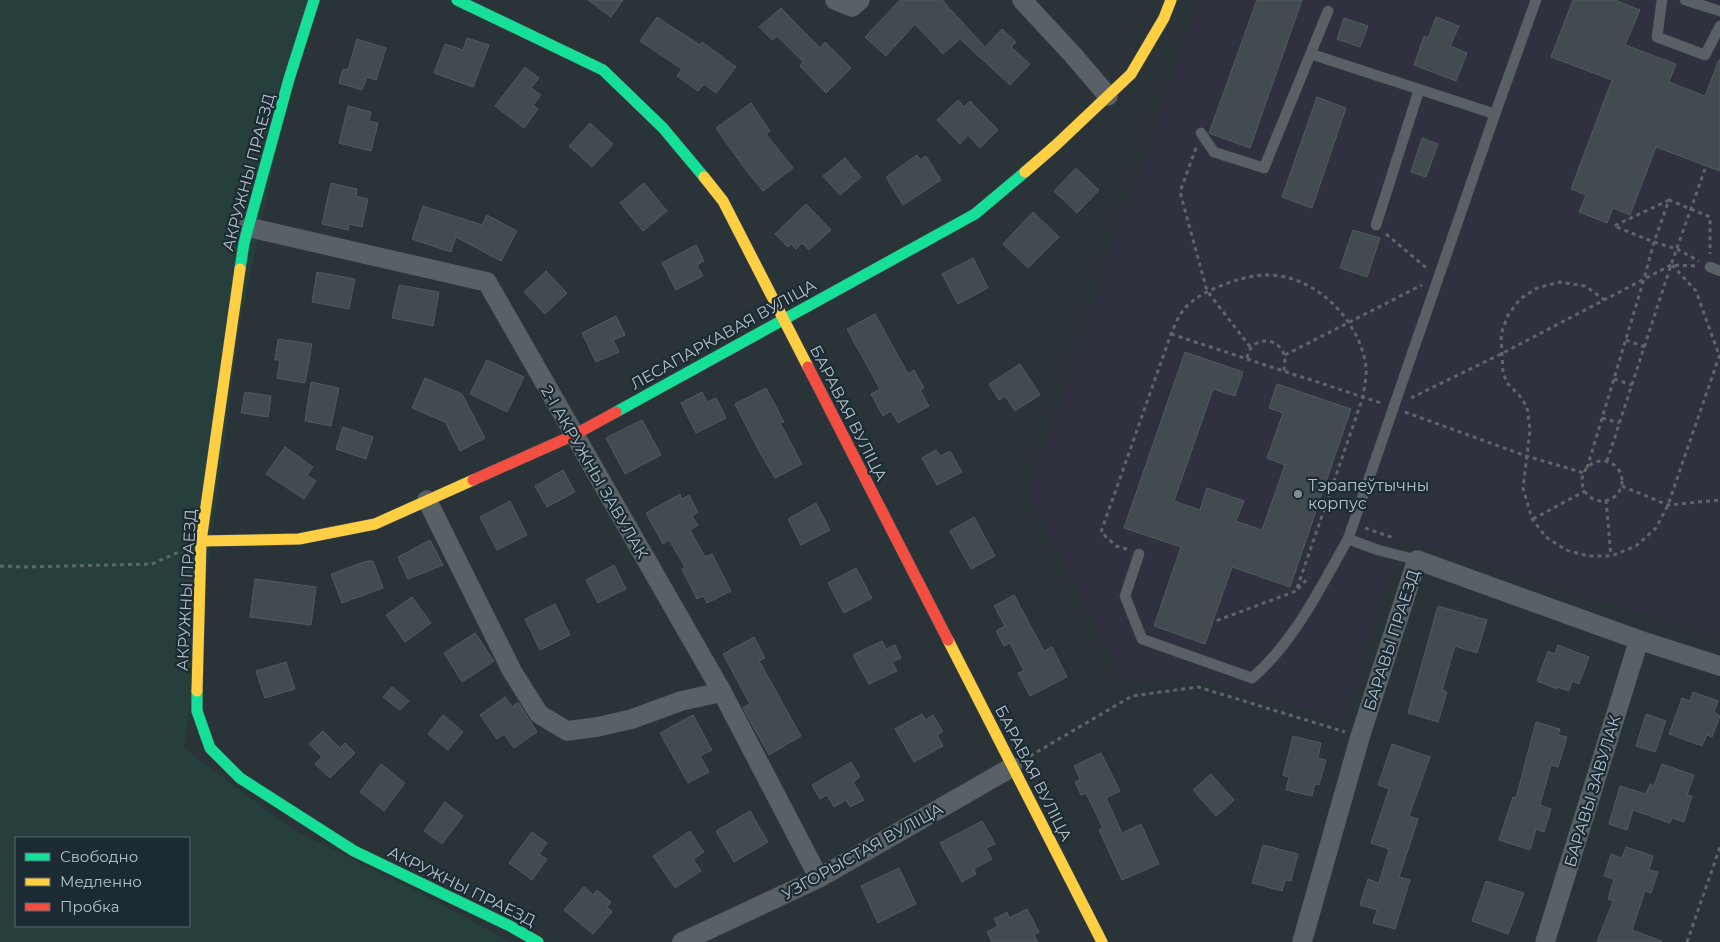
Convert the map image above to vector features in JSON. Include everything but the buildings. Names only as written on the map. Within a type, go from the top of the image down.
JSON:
[{"type":"street","name":"АКРУЖНЫ ПРАЕЗД","points":[[314,0],[289,79],[244,243],[202,541],[197,711],[210,748],[240,778],[354,851],[510,926],[538,942]]},
{"type":"street","name":"БАРАВАЯ ВУЛІЦА","points":[[457,0],[603,70],[663,128],[723,201],[1102,942]]},
{"type":"street","points":[[835,0],[852,7],[860,0]]},
{"type":"street","points":[[1022,0],[1108,96]]},
{"type":"street","name":"ЛЕСАПАРКАВАЯ ВУЛІЦА","points":[[202,541],[299,539],[375,524],[574,435],[975,214],[1056,144],[1131,74],[1164,18],[1171,0]]},
{"type":"street","name":"2-І АКРУЖНЫ ЗАВУЛАК","points":[[247,227],[487,282],[722,692],[820,878]]},
{"type":"street","points":[[427,500],[512,671],[539,714],[567,730],[632,719],[681,701],[722,692]]},
{"type":"street","name":"БАРАВЫ ПРАЕЗД","points":[[1302,942],[1360,737],[1417,560],[1639,640],[1720,666]]},
{"type":"street","name":"БАРАВЫ ЗАВУЛАК","points":[[1545,942],[1639,640]]},
{"type":"street","name":"УЗГОРЫСТАЯ ВУЛІЦА","points":[[682,942],[820,878],[1012,767]]},
{"type":"lane","points":[[1139,554],[1125,596],[1142,638],[1252,678],[1288,640],[1312,603],[1348,539],[1392,407],[1536,0]]},
{"type":"lane","points":[[1662,0],[1657,37],[1705,54],[1720,26]]},
{"type":"lane","points":[[1685,0],[1720,11]]},
{"type":"lane","points":[[1201,133],[1214,152],[1264,168],[1328,12]]},
{"type":"lane","points":[[1311,54],[1495,114]]},
{"type":"lane","points":[[1376,225],[1419,90]]},
{"type":"lane","points":[[1348,539],[1378,550],[1417,560]]},
{"type":"path","points":[[1201,133],[1180,192],[1207,291],[1251,348]]},
{"type":"path","points":[[1607,462],[1671,265],[1706,166]]},
{"type":"path","points":[[1587,468],[1596,462],[1607,462],[1618,468],[1621,474],[1622,486],[1616,495],[1606,500],[1594,499],[1585,491],[1582,479],[1626,340],[1654,242],[1669,200]]},
{"type":"path","points":[[1669,200],[1710,217],[1715,269],[1677,249],[1614,226],[1669,200]]},
{"type":"path","points":[[1284,355],[1438,278],[1376,225]]},
{"type":"path","points":[[1392,407],[1501,354],[1671,265],[1715,269]]},
{"type":"path","points":[[1605,300],[1584,286],[1560,282],[1536,288],[1520,299],[1508,315],[1501,334],[1503,372],[1507,383],[1520,395],[1527,408],[1530,430],[1523,488],[1532,519],[1546,537],[1566,550],[1588,556],[1611,556],[1636,546],[1656,528],[1668,505],[1720,356],[1696,291],[1671,265]]},
{"type":"path","points":[[1139,554],[1116,546],[1101,532],[1171,334],[1185,308],[1207,291],[1248,276],[1271,275],[1304,283],[1327,298],[1349,322],[1362,346],[1366,369],[1363,397],[1296,591],[1213,622]]},
{"type":"path","points":[[1171,334],[1363,397],[1526,456],[1584,473]]},
{"type":"path","points":[[1626,340],[1645,348]]},
{"type":"path","points":[[1247,358],[1251,348],[1260,341],[1271,341],[1280,347],[1284,355],[1284,371]]},
{"type":"path","points":[[1614,379],[1632,385]]},
{"type":"path","points":[[1602,418],[1619,423]]},
{"type":"path","points":[[1622,486],[1668,505],[1720,500]]},
{"type":"path","points":[[1532,519],[1585,491]]},
{"type":"path","points":[[1606,500],[1611,556]]},
{"type":"path","points":[[0,566],[152,564],[202,541]]},
{"type":"path","points":[[1012,767],[1132,696],[1198,687],[1360,737]]},
{"type":"path","points":[[1687,942],[1720,847]]},
{"type":"shaded area","points":[[1198,0],[1720,0],[1720,637],[1400,539],[1343,720],[1190,677],[1125,683],[1027,494]]},
{"type":"green space","points":[[0,0],[309,0],[241,316],[184,748],[292,829],[417,891],[511,942],[0,942]]},
{"type":"traffic: fast","points":[[240,269],[244,243],[289,79],[314,0]]},
{"type":"traffic: fast","points":[[457,0],[603,70],[663,128],[704,177]]},
{"type":"traffic: fast","points":[[616,412],[975,214],[1025,172]]},
{"type":"traffic: fast","points":[[197,691],[197,711],[210,748],[240,778],[354,851],[510,926],[538,942]]},
{"type":"traffic: slow","points":[[1025,172],[1131,74],[1164,18],[1171,0]]},
{"type":"traffic: slow","points":[[704,177],[723,201],[808,367]]},
{"type":"traffic: slow","points":[[197,691],[201,541],[240,269]]},
{"type":"traffic: slow","points":[[201,541],[299,539],[375,524],[473,480]]},
{"type":"traffic: slow","points":[[948,640],[1102,942]]},
{"type":"traffic: jam","points":[[808,367],[948,640]]},
{"type":"traffic: jam","points":[[473,480],[574,435],[616,412]]},
{"type":"place","name":"Тэрапеўтычны корпус","points":[[1298,494]]}]
